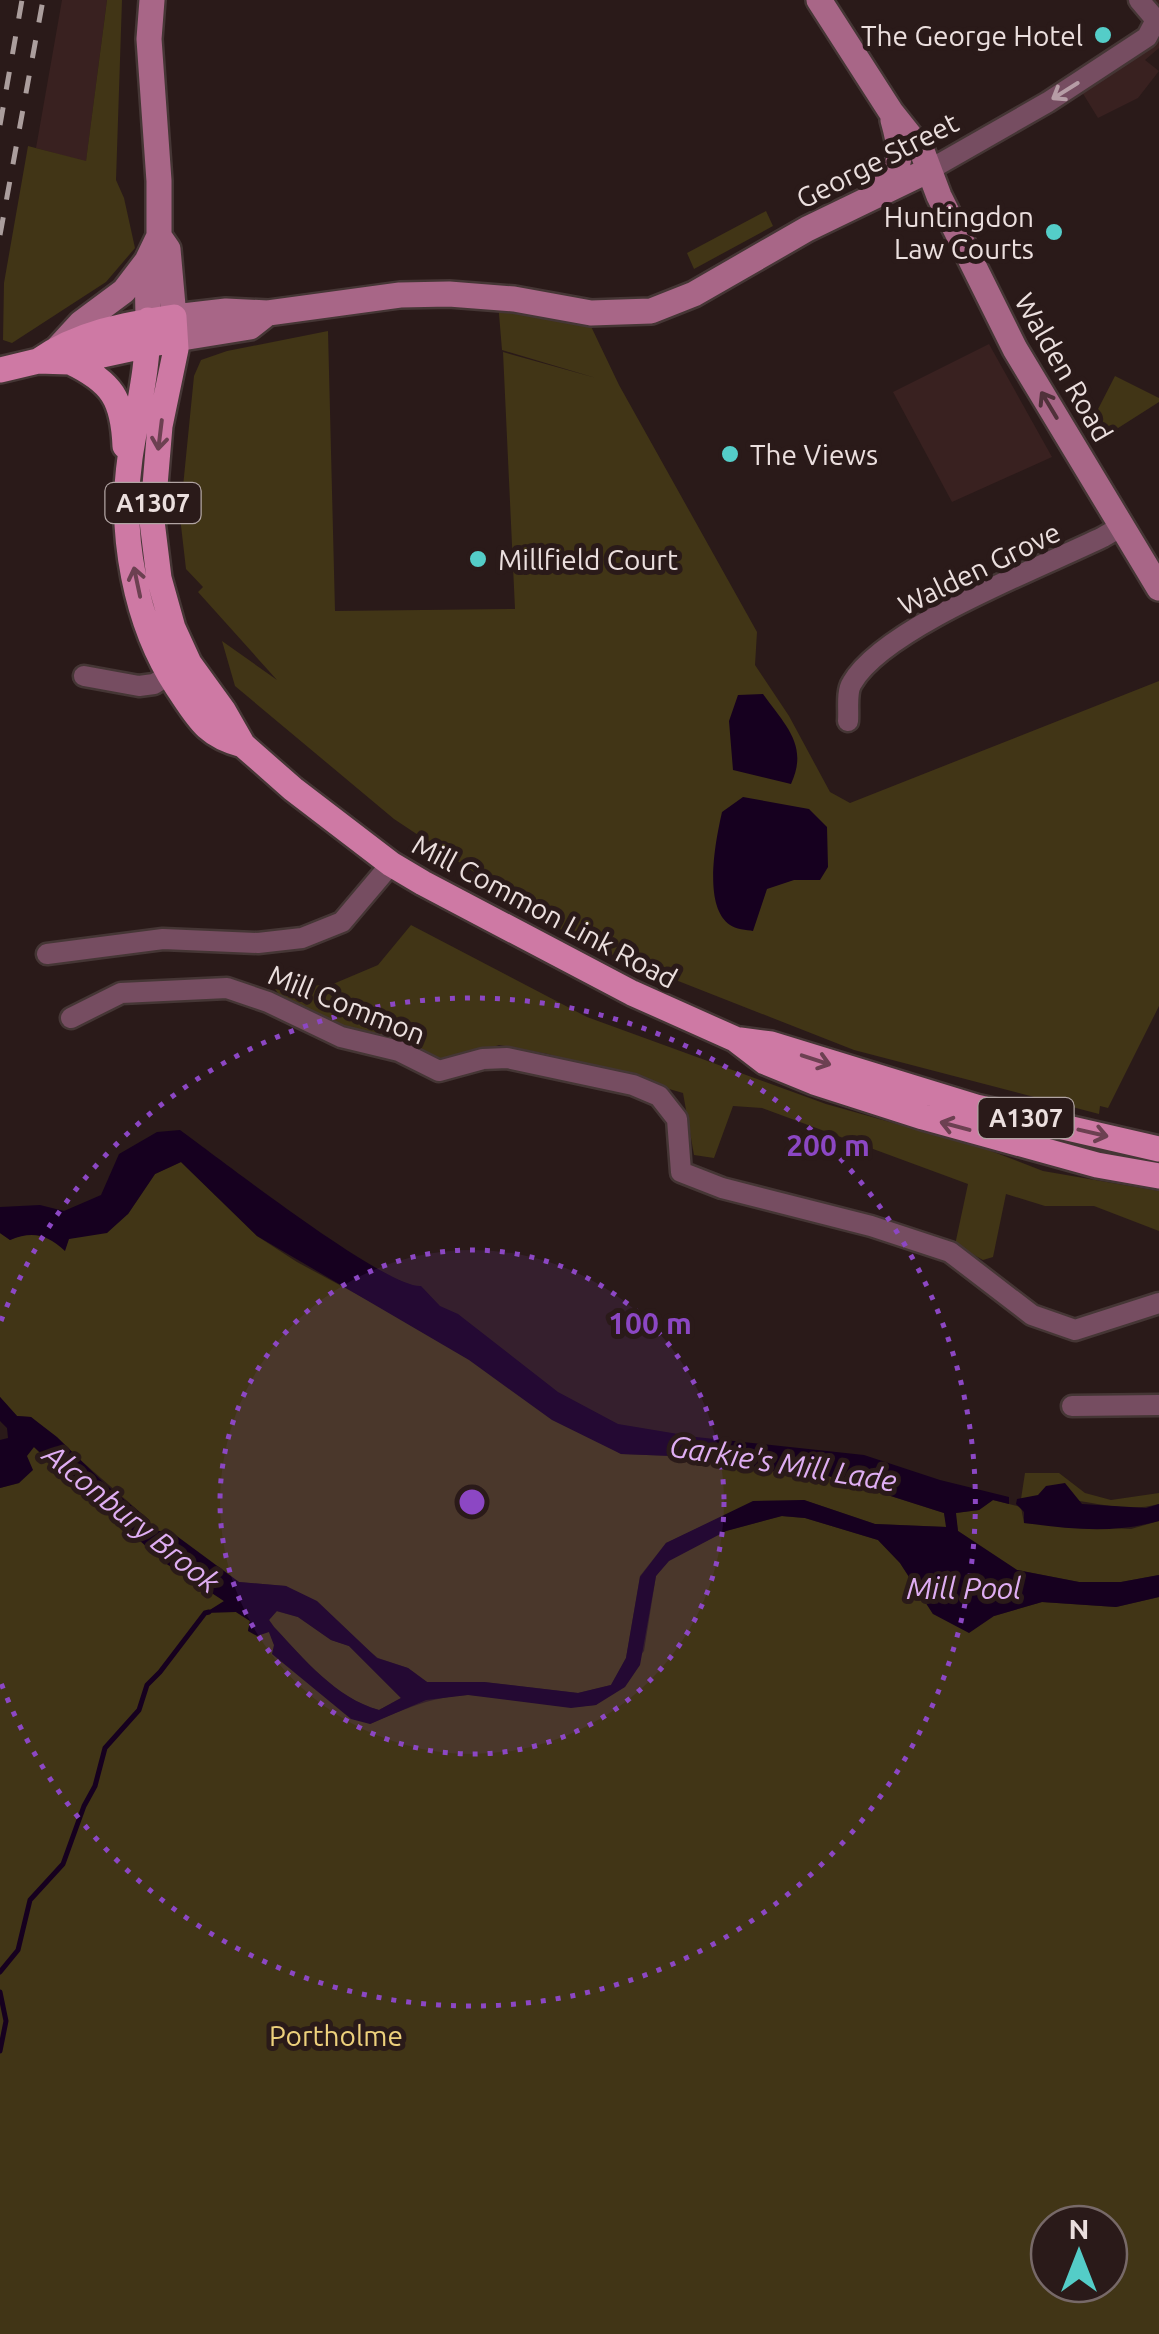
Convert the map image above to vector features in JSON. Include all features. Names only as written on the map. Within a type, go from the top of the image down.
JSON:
[{"type":"main road","points":[[36,362],[124,291],[147,261],[159,236],[149,39],[152,0]]},
{"type":"main road","name":"Walden Road","points":[[820,0],[928,167],[1015,349],[1159,588]]},
{"type":"main road","points":[[870,197],[896,170],[902,153],[891,112]]},
{"type":"main road","name":"George Street","points":[[175,328],[226,312],[268,314],[400,295],[448,294],[514,300],[590,314],[630,314],[673,304],[928,167]]},
{"type":"main road","points":[[36,362],[92,334],[175,328],[168,249],[159,236]]},
{"type":"main road","name":"Mill Common Link Road","points":[[147,261],[148,332],[130,460],[128,539],[143,610],[179,669]]},
{"type":"main road","name":"Mill Common Link Road","points":[[175,328],[160,426],[152,521],[159,578],[179,669],[192,709],[217,738],[243,745],[391,864],[546,950],[735,1040],[765,1062],[850,1094],[1058,1154],[1155,1175]]},
{"type":"main road","name":"A1307","points":[[36,362],[91,372],[111,388],[124,426],[125,454],[130,460]]},
{"type":"main road","name":"Mill Common Link Road","points":[[735,1040],[771,1044],[976,1107],[1158,1145]]},
{"type":"main road","points":[[1155,1175],[1158,1145]]},
{"type":"street","name":"George Street","points":[[928,167],[1077,84],[1147,37],[1156,24],[1144,4]]},
{"type":"street","name":"Walden Grove","points":[[848,721],[849,685],[878,652],[926,621],[1122,526]]},
{"type":"street","points":[[84,676],[139,686],[154,684],[179,669]]},
{"type":"street","points":[[47,954],[163,939],[258,944],[302,938],[342,922],[391,864]]},
{"type":"street","name":"Mill Common","points":[[71,1018],[120,993],[227,988],[259,998],[341,1037],[399,1051],[439,1072],[484,1059],[507,1058],[632,1084],[658,1096],[676,1120],[681,1172],[722,1188],[871,1226],[950,1252],[1032,1315],[1075,1330],[1159,1303]]},
{"type":"street","points":[[1072,1406],[1159,1405]]},
{"type":"shaded area","points":[[62,0],[107,0],[86,162],[36,148]]},
{"type":"shaded area","points":[[1141,0],[1159,0],[1159,48],[1145,60],[1159,71],[1138,98],[1098,118],[1077,84],[1154,34]]},
{"type":"shaded area","points":[[989,344],[1052,457],[952,502],[893,392]]},
{"type":"green space","points":[[107,0],[122,0],[116,180],[135,248],[106,282],[12,343],[3,340],[4,283],[28,146],[86,161]]},
{"type":"green space","points":[[766,211],[773,226],[694,269],[687,253]]},
{"type":"green space","points":[[498,302],[587,318],[619,385],[757,632],[755,665],[789,716],[830,792],[850,803],[1159,681],[1159,1006],[1108,1108],[1100,1106],[1099,1114],[854,1050],[607,953],[563,931],[394,819],[235,686],[222,641],[277,680],[198,592],[203,587],[186,569],[180,517],[194,376],[201,360],[328,331],[335,611],[515,609],[503,352],[596,378],[502,350]]},
{"type":"green space","points":[[1115,376],[1159,398],[1159,402],[1115,430],[1094,417]]},
{"type":"green space","points":[[411,925],[587,1017],[826,1104],[986,1149],[1043,1171],[1159,1191],[1159,1231],[1094,1206],[1045,1206],[1006,1194],[993,1257],[983,1260],[955,1245],[968,1184],[762,1108],[733,1106],[714,1158],[694,1155],[683,1093],[548,1054],[499,1045],[444,1065],[402,1040],[350,1030],[288,1008],[275,989],[333,984],[378,965]]},
{"type":"green space","points":[[181,1162],[257,1236],[297,1262],[449,1344],[621,1454],[698,1457],[740,1468],[828,1476],[944,1513],[947,1527],[875,1524],[804,1500],[741,1508],[666,1543],[640,1576],[626,1658],[611,1685],[578,1693],[484,1682],[427,1682],[408,1668],[378,1658],[286,1586],[239,1582],[152,1531],[149,1520],[31,1417],[17,1416],[0,1397],[0,1233],[10,1240],[29,1232],[69,1239],[128,1214],[155,1174]]},
{"type":"green space","name":"Portholme","points":[[33,1446],[80,1494],[88,1495],[225,1602],[208,1611],[236,1612],[250,1621],[248,1631],[269,1632],[274,1645],[370,1724],[405,1709],[453,1696],[499,1697],[563,1706],[596,1705],[644,1651],[656,1576],[667,1560],[726,1531],[781,1516],[805,1518],[878,1540],[900,1563],[933,1614],[994,1616],[1042,1602],[1116,1607],[1159,1597],[1159,2334],[0,2334],[0,1488],[19,1483],[28,1450]]},
{"type":"green space","points":[[1025,1473],[1059,1473],[1085,1493],[1111,1500],[1159,1493],[1159,1504],[1124,1507],[1054,1497],[1021,1499]]},
{"type":"green space","points":[[993,1500],[1021,1507],[1024,1523],[1131,1529],[1159,1521],[1159,1575],[1121,1582],[1079,1582],[1017,1570],[958,1531],[955,1513],[979,1510]]},
{"type":"green space","points":[[276,1611],[298,1617],[331,1640],[349,1646],[401,1698],[379,1710],[334,1687],[274,1627],[269,1620]]},
{"type":"water","points":[[763,694],[796,747],[796,770],[791,784],[733,770],[729,721],[738,695]]},
{"type":"water","points":[[743,797],[809,809],[827,827],[828,867],[820,880],[794,880],[767,889],[753,931],[732,926],[721,916],[714,888],[722,812]]},
{"type":"water","points":[[180,1130],[339,1245],[402,1281],[421,1286],[440,1306],[458,1314],[558,1392],[618,1424],[696,1437],[864,1455],[1009,1497],[1009,1504],[993,1500],[979,1510],[956,1513],[958,1531],[1017,1570],[1079,1582],[1121,1582],[1159,1575],[1159,1597],[1116,1607],[1042,1602],[994,1616],[969,1633],[933,1614],[900,1563],[878,1540],[805,1518],[782,1516],[726,1531],[669,1561],[656,1576],[640,1665],[625,1687],[596,1705],[571,1708],[468,1695],[426,1700],[370,1724],[351,1719],[272,1654],[274,1645],[269,1632],[257,1636],[248,1631],[250,1621],[236,1612],[205,1613],[224,1601],[165,1563],[88,1495],[81,1494],[53,1472],[53,1464],[34,1447],[27,1456],[33,1470],[19,1483],[0,1488],[0,1440],[8,1438],[7,1428],[0,1421],[0,1397],[17,1416],[31,1417],[57,1437],[149,1520],[153,1531],[170,1531],[239,1582],[286,1586],[317,1601],[377,1658],[408,1668],[427,1682],[484,1682],[578,1693],[611,1685],[626,1658],[640,1577],[666,1543],[753,1501],[804,1500],[875,1524],[946,1527],[944,1513],[828,1476],[740,1468],[698,1457],[621,1454],[552,1420],[469,1360],[257,1236],[181,1162],[155,1174],[128,1214],[107,1233],[69,1239],[65,1251],[39,1236],[10,1240],[0,1233],[0,1207],[40,1205],[64,1211],[101,1195],[119,1154],[157,1132]],"holes":[[[277,1611],[298,1617],[331,1640],[349,1646],[401,1698],[379,1710],[335,1687],[269,1620]]]},
{"type":"water","points":[[1065,1483],[1082,1504],[1146,1508],[1159,1504],[1159,1521],[1108,1529],[1024,1523],[1024,1512],[1016,1504],[1017,1499],[1038,1495],[1046,1486]]},
{"type":"waterway","name":"Alconbury Brook","points":[[0,1972],[18,1950],[30,1900],[63,1864],[95,1786],[105,1748],[139,1710],[147,1685],[209,1612]]},
{"type":"waterway","points":[[0,1992],[6,2021],[0,2051]]},
{"type":"railway","points":[[0,125],[22,0]]},
{"type":"railway","points":[[0,235],[43,0]]},
{"type":"place","name":"The George Hotel","points":[[1103,35]]},
{"type":"place","name":"Huntingdon Law Courts","points":[[1054,232]]},
{"type":"place","name":"The Views","points":[[730,454]]},
{"type":"place","name":"Millfield Court","points":[[478,559]]},
{"type":"water label","name":"Garkie's Mill Lade","points":[[783,1463]]},
{"type":"water label","name":"Mill Pool","points":[[964,1588]]}]
